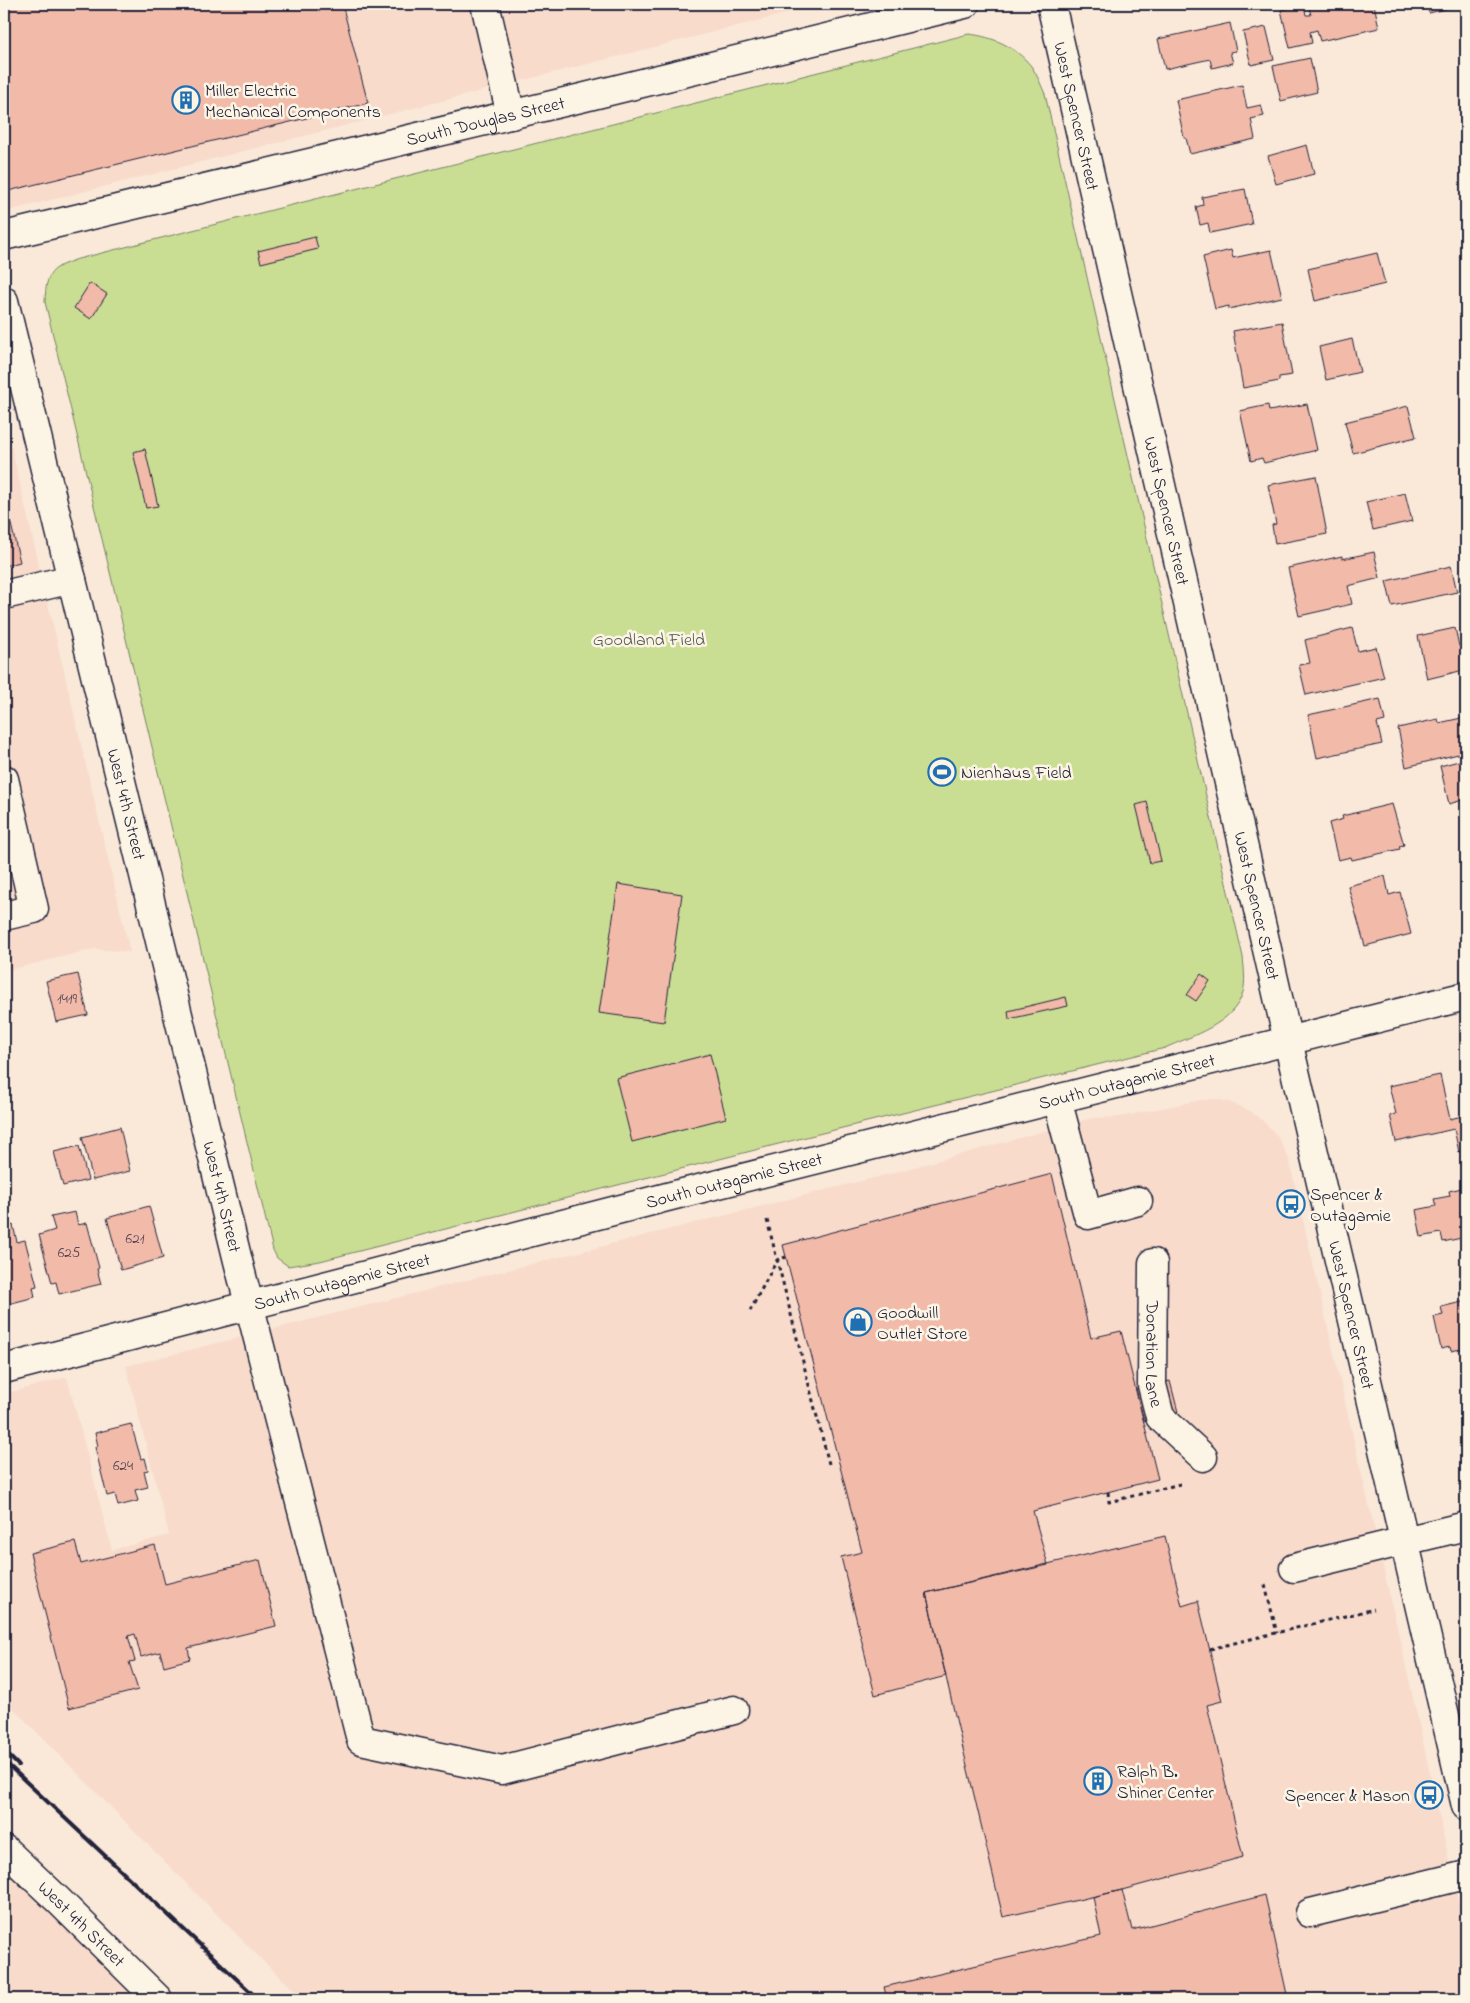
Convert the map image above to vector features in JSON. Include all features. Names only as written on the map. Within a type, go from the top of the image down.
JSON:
[{"type":"street","points":[[486,4],[511,115]]},
{"type":"street","name":"South Douglas Street","points":[[4,236],[966,4]]},
{"type":"street","name":"West Spencer Street","points":[[1050,4],[1466,1806]]},
{"type":"street","name":"West 4th Street","points":[[4,301],[250,1306],[362,1740],[502,1770],[734,1710]]},
{"type":"street","points":[[4,595],[72,579]]},
{"type":"street","points":[[4,779],[34,909],[4,916]]},
{"type":"street","name":"South Outagamie Street","points":[[4,1369],[671,1196],[1466,996]]},
{"type":"street","points":[[1057,1099],[1088,1215],[1138,1201]]},
{"type":"street","name":"Donation Lane","points":[[1154,1263],[1152,1385],[1160,1417],[1203,1457]]},
{"type":"street","points":[[1294,1568],[1466,1526]]},
{"type":"street","name":"West 4th Street","points":[[4,1849],[158,1999]]},
{"type":"street","points":[[1310,1913],[1466,1874]]},
{"type":"path","points":[[767,1220],[829,1464]]},
{"type":"path","points":[[750,1311],[777,1260],[786,1257]]},
{"type":"path","points":[[1108,1492],[1109,1502],[1190,1481]]},
{"type":"path","points":[[1262,1576],[1277,1633]]},
{"type":"path","points":[[1210,1650],[1374,1609]]},
{"type":"shaded area","points":[[4,4],[787,4],[789,13],[4,212]]},
{"type":"shaded area","points":[[4,416],[130,952],[95,949],[4,971]]},
{"type":"shaded area","points":[[1217,1099],[1250,1111],[1263,1121],[1277,1135],[1289,1159],[1407,1670],[1466,1936],[1466,1999],[304,1999],[266,1964],[4,1699],[4,1394],[67,1377],[112,1550],[169,1535],[126,1366],[889,1174],[1092,1118],[1120,1117],[1200,1100]]},
{"type":"shaded area","points":[[4,1864],[141,1999],[4,1999]]},
{"type":"green space","name":"Goodland Field","points":[[969,34],[995,40],[1018,53],[1033,69],[1045,94],[1243,957],[1244,984],[1238,1003],[1231,1013],[1210,1028],[1165,1048],[320,1261],[288,1266],[277,1258],[273,1250],[45,302],[49,278],[62,265],[78,259]]},
{"type":"building","name":"Miller Electric Mechanical Components","points":[[4,4],[342,4],[368,103],[4,192]]},
{"type":"building","points":[[1308,4],[1374,4],[1379,28],[1320,41],[1317,30],[1310,32],[1312,43],[1290,48],[1281,10],[1304,5],[1306,15],[1311,15]]},
{"type":"building","points":[[1427,4],[1465,4],[1429,13]]},
{"type":"building","points":[[1230,23],[1236,51],[1230,52],[1233,63],[1212,68],[1210,59],[1165,69],[1158,39]]},
{"type":"building","points":[[1266,27],[1274,60],[1251,65],[1243,32]]},
{"type":"building","points":[[1310,58],[1317,92],[1281,101],[1273,66]]},
{"type":"building","points":[[1242,85],[1247,108],[1261,105],[1264,116],[1251,119],[1255,139],[1190,154],[1186,138],[1184,138],[1176,100]]},
{"type":"building","points":[[1307,145],[1314,174],[1276,184],[1268,156]]},
{"type":"building","points":[[1245,189],[1252,224],[1210,233],[1208,223],[1200,225],[1196,207],[1203,205],[1202,197]]},
{"type":"building","points":[[315,237],[318,249],[261,263],[258,251]]},
{"type":"building","points":[[1231,250],[1233,258],[1271,250],[1282,297],[1229,309],[1229,306],[1215,309],[1203,257]]},
{"type":"building","points":[[1377,253],[1385,284],[1315,301],[1308,269]]},
{"type":"building","points":[[90,283],[107,294],[91,319],[74,308]]},
{"type":"building","points":[[1282,322],[1292,375],[1279,377],[1279,381],[1243,388],[1233,331]]},
{"type":"building","points":[[1352,339],[1360,372],[1326,380],[1319,347]]},
{"type":"building","points":[[1307,404],[1317,450],[1264,463],[1262,458],[1251,461],[1240,411],[1268,405],[1269,411]]},
{"type":"building","points":[[1408,406],[1416,437],[1353,453],[1345,422]]},
{"type":"building","points":[[145,449],[158,506],[146,508],[133,452]]},
{"type":"building","points":[[1316,476],[1327,534],[1275,544],[1272,525],[1276,524],[1268,485]]},
{"type":"building","points":[[1405,493],[1412,521],[1373,530],[1366,502]]},
{"type":"building","points":[[4,495],[20,562],[4,566]]},
{"type":"building","points":[[1374,552],[1380,578],[1348,586],[1352,604],[1299,616],[1288,568],[1342,556],[1342,559]]},
{"type":"building","points":[[1451,566],[1457,592],[1392,606],[1386,581]]},
{"type":"building","points":[[1352,628],[1358,651],[1376,647],[1384,677],[1306,695],[1299,665],[1310,663],[1305,640]]},
{"type":"building","points":[[1455,628],[1459,646],[1466,645],[1466,667],[1463,667],[1464,670],[1427,679],[1418,636]]},
{"type":"building","points":[[1380,699],[1385,721],[1377,723],[1382,744],[1317,758],[1308,715]]},
{"type":"building","points":[[1466,717],[1466,752],[1406,767],[1398,728],[1438,719],[1439,723]]},
{"type":"building","points":[[1466,759],[1466,799],[1449,804],[1440,766]]},
{"type":"building","points":[[1147,802],[1161,861],[1150,863],[1136,805]]},
{"type":"building","points":[[1392,804],[1404,845],[1399,846],[1400,849],[1352,860],[1351,857],[1338,860],[1329,823],[1343,819],[1342,816]]},
{"type":"building","points":[[1385,876],[1389,895],[1400,892],[1411,934],[1365,946],[1348,886]]},
{"type":"building","points":[[618,884],[682,894],[664,1022],[599,1013]]},
{"type":"building","points":[[78,974],[88,1015],[56,1022],[46,981]]},
{"type":"building","points":[[1201,974],[1210,981],[1196,1001],[1187,995]]},
{"type":"building","points":[[1066,997],[1068,1006],[1009,1019],[1008,1011]]},
{"type":"building","points":[[710,1054],[726,1118],[632,1142],[616,1078]]},
{"type":"building","points":[[1440,1075],[1450,1119],[1466,1115],[1466,1150],[1459,1152],[1454,1129],[1396,1142],[1390,1115],[1396,1114],[1389,1086]]},
{"type":"building","points":[[120,1127],[130,1171],[93,1180],[82,1137]]},
{"type":"building","points":[[79,1146],[88,1180],[63,1186],[54,1152]]},
{"type":"building","points":[[1052,1174],[1091,1338],[1121,1331],[1158,1479],[1033,1511],[1048,1565],[926,1593],[946,1676],[875,1695],[841,1557],[862,1552],[783,1245]]},
{"type":"building","points":[[1466,1187],[1466,1237],[1443,1242],[1441,1233],[1421,1237],[1416,1210],[1436,1206],[1434,1199],[1450,1196],[1449,1191]]},
{"type":"building","points":[[149,1206],[163,1258],[121,1270],[107,1218]]},
{"type":"building","points":[[75,1212],[78,1225],[87,1223],[99,1268],[97,1269],[101,1284],[59,1294],[56,1282],[52,1283],[39,1235],[55,1230],[51,1217]]},
{"type":"building","points":[[13,1225],[17,1242],[25,1240],[37,1286],[33,1287],[35,1297],[4,1305],[4,1228]]},
{"type":"building","points":[[1466,1301],[1466,1348],[1451,1351],[1450,1347],[1441,1349],[1434,1317],[1443,1315],[1441,1307]]},
{"type":"building","points":[[1170,1381],[1178,1412],[1144,1421],[1136,1389]]},
{"type":"building","points":[[1466,1382],[1466,1407],[1460,1384]]},
{"type":"building","points":[[131,1424],[141,1459],[145,1458],[148,1470],[144,1471],[148,1487],[135,1490],[138,1501],[118,1506],[115,1494],[107,1496],[95,1447],[98,1446],[95,1433]]},
{"type":"building","name":"Ralph B. Shiner Center","points":[[1165,1536],[1182,1606],[1198,1601],[1222,1701],[1207,1705],[1243,1857],[1122,1890],[1003,1917],[926,1593]]},
{"type":"building","points":[[75,1542],[81,1564],[155,1545],[165,1584],[260,1560],[276,1626],[188,1648],[190,1659],[164,1666],[160,1652],[141,1657],[135,1634],[128,1636],[135,1661],[129,1662],[138,1690],[69,1708],[30,1553]]},
{"type":"building","points":[[1122,1890],[1132,1930],[1265,1895],[1288,1999],[887,1999],[884,1987],[1101,1936],[1093,1897]]},
{"type":"railway","points":[[4,1751],[18,1765]]},
{"type":"railway","points":[[4,1761],[258,1999]]},
{"type":"place","name":"Miller Electric Mechanical Components","points":[[186,100]]},
{"type":"place","name":"Nienhaus Field","points":[[942,772]]},
{"type":"place","name":"Spencer & Outagamie","points":[[1291,1204]]},
{"type":"place","name":"Goodwill Outlet Store","points":[[858,1322]]},
{"type":"place","name":"Ralph B. Shiner Center","points":[[1098,1781]]},
{"type":"place","name":"Spencer & Mason","points":[[1429,1795]]}]
